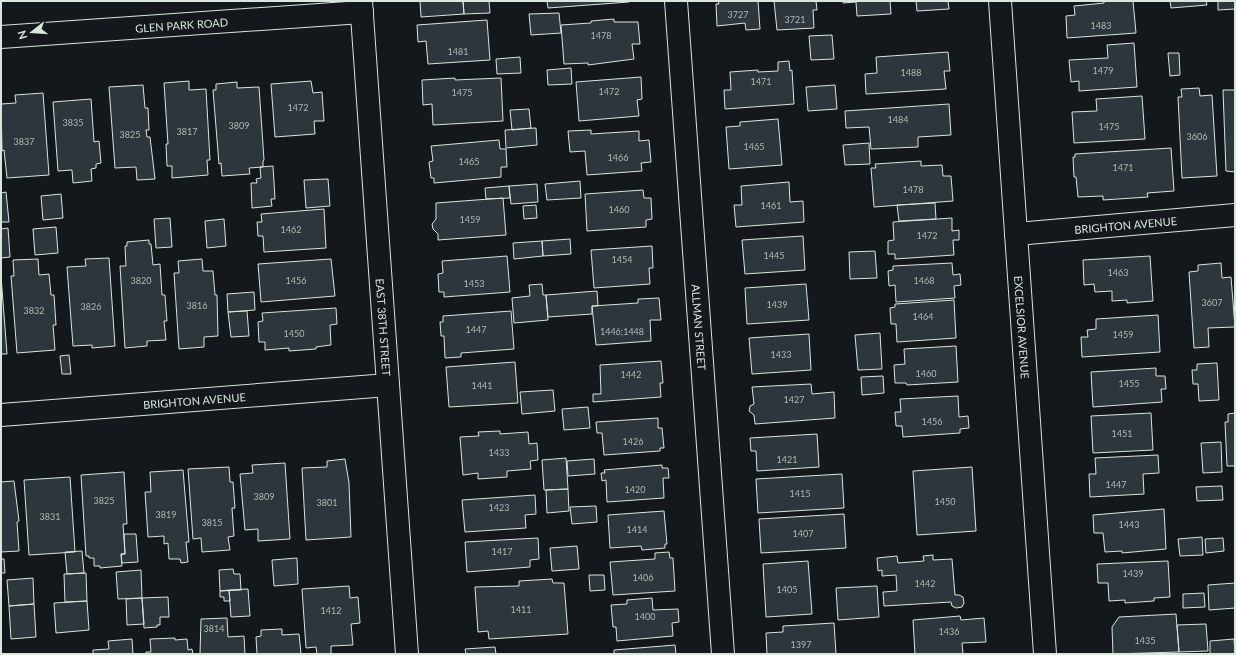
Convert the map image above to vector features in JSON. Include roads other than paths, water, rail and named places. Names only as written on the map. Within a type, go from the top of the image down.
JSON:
[{"type":"street","name":"ALLMAN STREET","points":[[676,1],[724,654]]},
{"type":"street","name":"EXCELSIOR AVENUE","points":[[1000,1],[1045,654]]},
{"type":"street","name":"GLEN PARK ROAD","points":[[1,36],[361,7]]},
{"type":"street","name":"EAST 38TH STREET","points":[[361,7],[407,654]]},
{"type":"street","name":"BRIGHTON AVENUE","points":[[1016,234],[1235,215]]},
{"type":"street","name":"BRIGHTON AVENUE","points":[[1,415],[388,385]]}]
